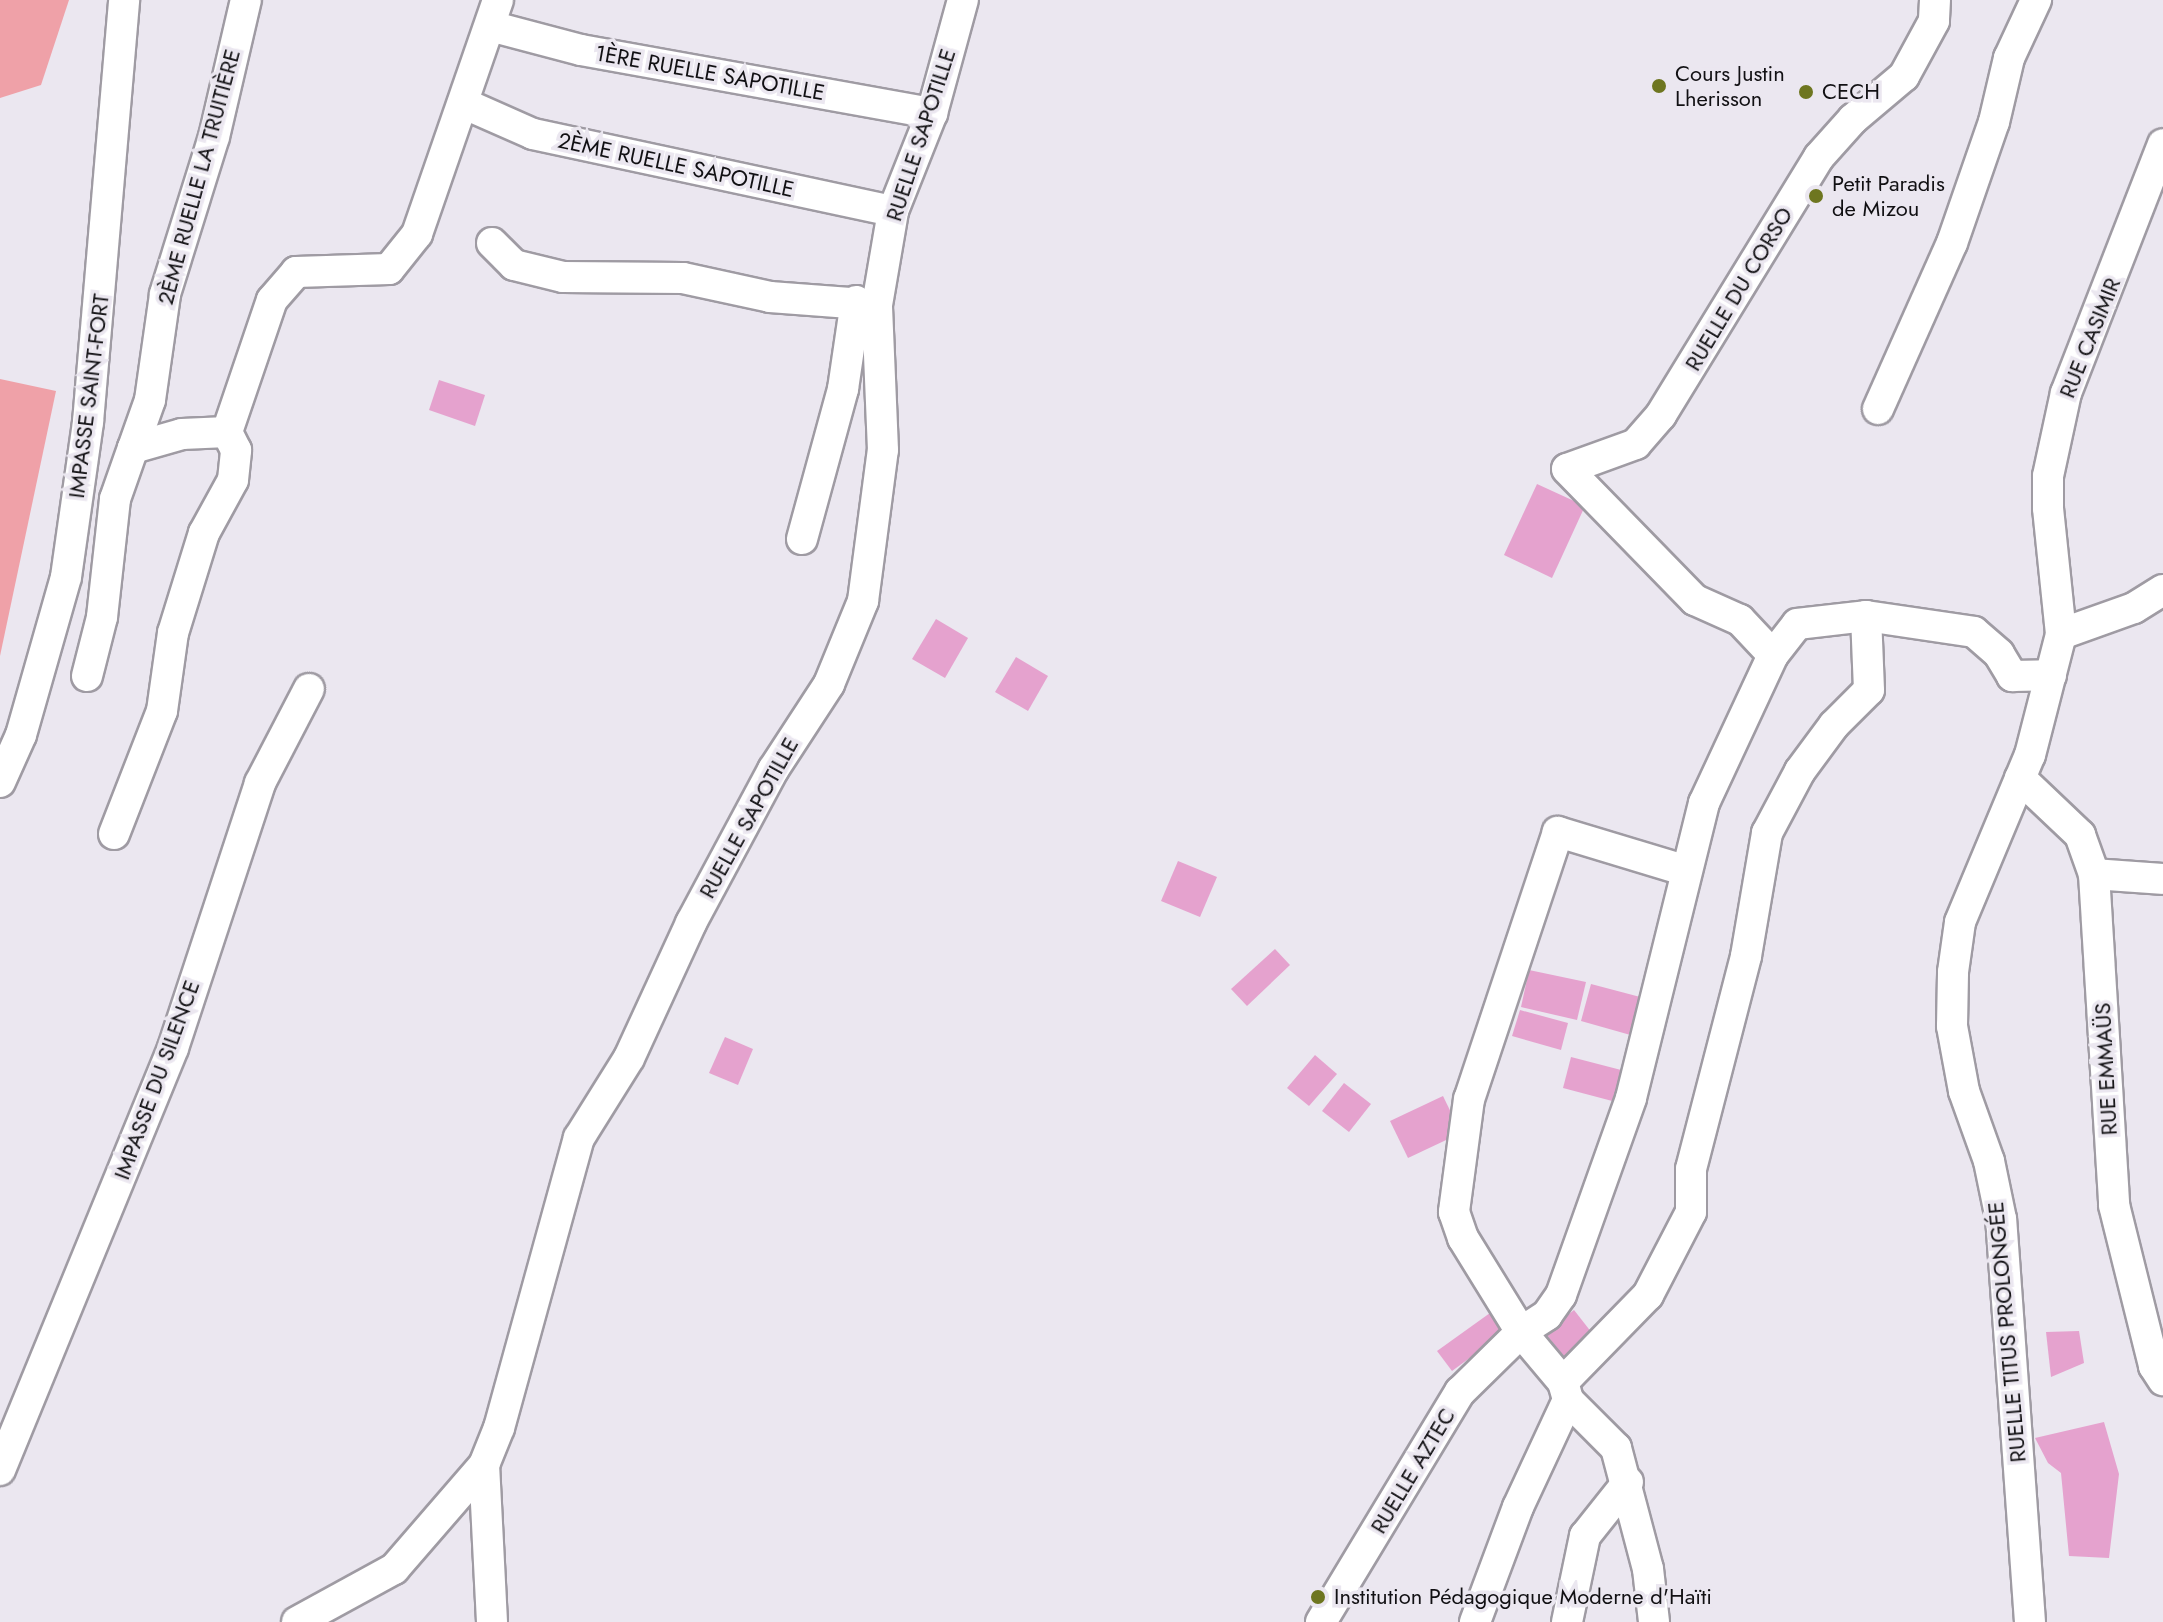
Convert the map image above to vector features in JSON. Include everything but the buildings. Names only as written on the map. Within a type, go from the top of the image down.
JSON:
[{"type":"street","name":"IMPASSE SAINT-FORT","points":[[0,782],[21,735],[66,577],[91,393],[124,0]]},
{"type":"street","name":"2ÈME RUELLE LA TRUITIÈRE","points":[[87,676],[102,617],[115,499],[150,400],[165,294],[214,137],[246,0]]},
{"type":"street","name":"RUELLE SAPOTILLE","points":[[492,1622],[484,1465],[499,1428],[579,1138],[629,1058],[691,923],[773,770],[829,684],[863,601],[883,450],[866,303],[893,211],[932,113],[963,0]]},
{"type":"street","name":"RUELLE DU CORSO","points":[[1773,655],[1740,620],[1695,600],[1567,469],[1636,444],[1661,415],[1819,157],[1853,119],[1904,76],[1934,21],[1935,0]]},
{"type":"street","points":[[1878,409],[1952,243],[1994,122],[2009,58],[2036,0]]},
{"type":"street","points":[[114,834],[162,711],[173,633],[204,533],[233,480],[236,450],[227,432],[272,300],[296,272],[389,269],[417,234],[465,104],[494,13]]},
{"type":"street","name":"1ÈRE RUELLE SAPOTILLE","points":[[494,13],[581,50],[932,113]]},
{"type":"street","name":"2ÈME RUELLE SAPOTILLE","points":[[465,104],[533,134],[893,211]]},
{"type":"street","name":"RUE CASIMIR","points":[[2061,634],[2048,508],[2057,434],[2066,393],[2163,144]]},
{"type":"street","points":[[492,243],[514,265],[563,277],[683,278],[770,297],[866,303],[802,539]]},
{"type":"street","points":[[133,448],[182,434],[227,432]]},
{"type":"street","points":[[2061,634],[2134,608],[2163,590]]},
{"type":"street","points":[[1475,1622],[1566,1391],[1655,1282],[1691,1212],[1691,1169],[1746,956],[1767,833],[1800,771],[1834,725],[1869,690],[1866,616]]},
{"type":"street","name":"RUELLE AZTEC","points":[[1321,1622],[1460,1392],[1521,1332],[1547,1315],[1561,1295],[1631,1098],[1684,870],[1704,803],[1773,655],[1797,624],[1866,616],[1955,618],[1999,654],[2012,676],[2051,675]]},
{"type":"street","name":"RUELLE TITUS PROLONGÉE","points":[[2030,1622],[2001,1219],[1989,1161],[1964,1091],[1952,1026],[1960,922],[2020,778],[2061,634]]},
{"type":"street","name":"IMPASSE DU SILENCE","points":[[0,1470],[173,1048],[260,783],[309,689]]},
{"type":"street","name":"RUE EMMAÜS","points":[[2020,778],[2080,835],[2094,874],[2114,1205],[2154,1366],[2163,1380]]},
{"type":"street","points":[[1654,1622],[1648,1569],[1628,1482],[1616,1448],[1566,1391],[1521,1332],[1463,1238],[1454,1212],[1469,1099],[1558,832],[1684,870]]},
{"type":"street","points":[[2094,874],[2163,879]]},
{"type":"street","points":[[297,1622],[394,1569],[484,1465]]},
{"type":"street","points":[[1567,1622],[1585,1536],[1628,1482]]},
{"type":"shaded area","points":[[0,0],[69,0],[41,85],[0,98]]},
{"type":"shaded area","points":[[0,379],[56,391],[0,656]]},
{"type":"place","name":"Cours Justin Lherisson","points":[[1659,86]]},
{"type":"place","name":"CECH","points":[[1806,92]]},
{"type":"place","name":"Petit Paradis de Mizou","points":[[1816,196]]},
{"type":"place","name":"Institution Pédagogique Moderne d'Haïti","points":[[1318,1597]]}]
